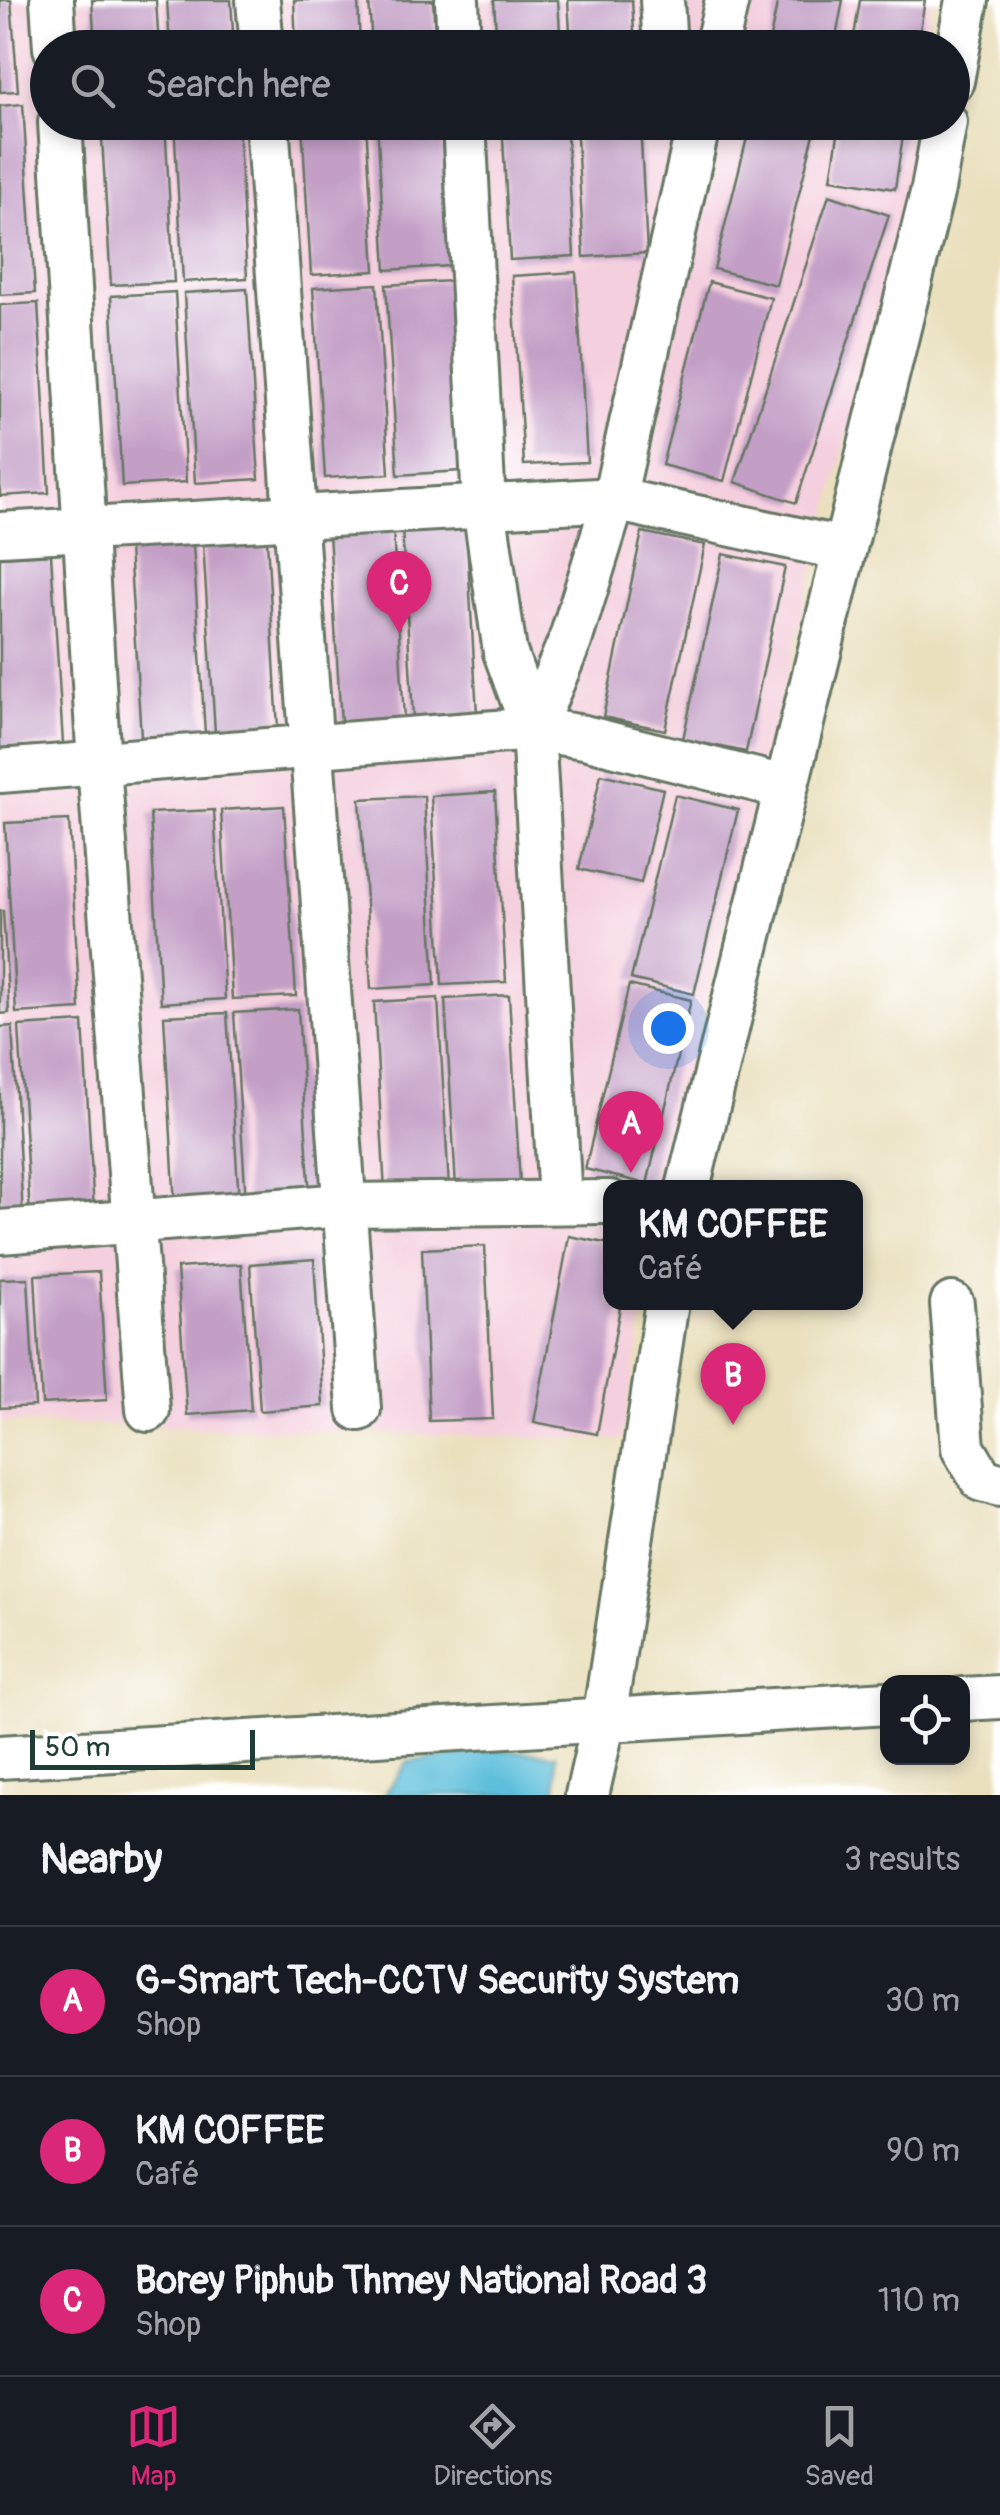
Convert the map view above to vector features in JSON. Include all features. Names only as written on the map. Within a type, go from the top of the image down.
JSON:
[{"type":"street","points":[[52,0],[54,30]]},
{"type":"street","points":[[258,0],[260,30]]},
{"type":"street","points":[[457,0],[459,30]]},
{"type":"street","points":[[662,0],[664,30]]},
{"type":"street","points":[[720,30],[727,0]]},
{"type":"street","points":[[961,30],[967,0]]},
{"type":"street","points":[[61,140],[99,765],[148,1410]]},
{"type":"street","points":[[268,140],[359,1409]]},
{"type":"street","points":[[465,140],[484,506],[505,652],[533,729],[560,1200]]},
{"type":"street","points":[[671,140],[676,224]]},
{"type":"street","points":[[533,729],[570,641],[614,499],[695,140]]},
{"type":"street","points":[[690,1180],[933,189],[942,140]]},
{"type":"street","points":[[0,534],[614,499],[843,549]]},
{"type":"street","points":[[0,770],[533,729],[584,737],[784,786]]},
{"type":"street","points":[[0,1232],[344,1206],[603,1202]]},
{"type":"street","points":[[952,1304],[964,1448],[982,1480],[1000,1484]]},
{"type":"street","points":[[587,1795],[604,1720],[666,1310]]},
{"type":"street","points":[[970,1699],[1000,1697]]},
{"type":"street","points":[[0,1757],[880,1704]]},
{"type":"shaded area","points":[[0,0],[931,0],[928,30],[30,30],[30,140],[915,140],[909,191],[687,1076],[668,1180],[603,1180],[603,1310],[645,1310],[622,1440],[0,1422]]},
{"type":"water","points":[[497,1749],[556,1755],[557,1795],[384,1795],[408,1762]]},
{"type":"building","points":[[0,0],[11,0],[18,91],[0,92]]},
{"type":"building","points":[[92,0],[156,0],[158,30],[94,30]]},
{"type":"building","points":[[167,0],[231,0],[233,30],[169,30]]},
{"type":"building","points":[[294,0],[358,0],[359,30],[295,30]]},
{"type":"building","points":[[369,0],[433,0],[435,30],[371,30]]},
{"type":"building","points":[[494,0],[558,0],[560,30],[496,30]]},
{"type":"building","points":[[568,0],[632,0],[634,30],[570,30]]},
{"type":"building","points":[[778,0],[843,0],[837,30],[772,30]]},
{"type":"building","points":[[860,0],[925,0],[920,30],[855,30]]},
{"type":"building","points":[[23,104],[35,293],[0,295],[0,106]]},
{"type":"building","points":[[102,140],[166,140],[174,282],[111,285]]},
{"type":"building","points":[[175,140],[239,140],[247,278],[183,282]]},
{"type":"building","points":[[303,140],[367,140],[375,271],[311,275]]},
{"type":"building","points":[[378,140],[442,140],[450,266],[386,270]]},
{"type":"building","points":[[503,140],[567,140],[574,256],[510,260]]},
{"type":"building","points":[[577,140],[641,140],[647,253],[584,257]]},
{"type":"building","points":[[746,140],[812,140],[776,285],[714,269]]},
{"type":"building","points":[[837,140],[902,140],[895,189],[831,179]]},
{"type":"building","points":[[829,195],[889,215],[796,503],[735,482]]},
{"type":"building","points":[[576,272],[587,462],[524,465],[512,276]]},
{"type":"building","points":[[450,281],[461,471],[398,475],[386,285]]},
{"type":"building","points":[[709,282],[771,298],[724,481],[662,465]]},
{"type":"building","points":[[377,284],[389,474],[325,478],[313,288]]},
{"type":"building","points":[[247,289],[259,479],[195,483],[184,293]]},
{"type":"building","points":[[175,292],[186,482],[122,486],[111,296]]},
{"type":"building","points":[[38,303],[49,493],[0,496],[0,305]]},
{"type":"building","points":[[466,524],[477,714],[413,718],[402,528]]},
{"type":"building","points":[[393,529],[404,719],[341,723],[329,533]]},
{"type":"building","points":[[642,532],[705,545],[665,730],[603,717]]},
{"type":"building","points":[[267,540],[278,729],[215,733],[203,543]]},
{"type":"building","points":[[193,544],[205,734],[141,737],[129,548]]},
{"type":"building","points":[[51,554],[63,744],[0,748],[0,557]]},
{"type":"building","points":[[723,554],[785,567],[746,752],[683,739]]},
{"type":"building","points":[[601,774],[663,789],[641,883],[579,869]]},
{"type":"building","points":[[495,792],[506,982],[442,985],[431,796]]},
{"type":"building","points":[[675,795],[738,810],[694,994],[631,979]]},
{"type":"building","points":[[424,796],[435,985],[371,989],[360,799]]},
{"type":"building","points":[[284,806],[296,996],[232,999],[221,810]]},
{"type":"building","points":[[214,810],[225,999],[161,1003],[150,813]]},
{"type":"building","points":[[69,820],[80,1009],[16,1013],[5,823]]},
{"type":"building","points":[[0,911],[9,1013],[0,1014]]},
{"type":"building","points":[[629,985],[691,1000],[648,1180],[630,1180],[585,1169]]},
{"type":"building","points":[[509,995],[520,1184],[456,1188],[445,999]]},
{"type":"building","points":[[438,998],[449,1188],[385,1192],[374,1002]]},
{"type":"building","points":[[298,1009],[310,1198],[246,1202],[234,1013]]},
{"type":"building","points":[[227,1013],[239,1202],[175,1206],[164,1016]]},
{"type":"building","points":[[83,1022],[94,1212],[30,1216],[19,1026]]},
{"type":"building","points":[[12,1026],[23,1216],[0,1217],[0,1027]]},
{"type":"building","points":[[569,1236],[603,1243],[603,1310],[620,1310],[597,1434],[534,1422]]},
{"type":"building","points":[[485,1246],[493,1419],[429,1421],[422,1249]]},
{"type":"building","points":[[314,1259],[323,1406],[260,1411],[250,1264]]},
{"type":"building","points":[[241,1264],[251,1410],[187,1415],[177,1268]]},
{"type":"building","points":[[99,1272],[107,1400],[42,1404],[35,1275]]},
{"type":"building","points":[[28,1278],[35,1406],[0,1408],[0,1279]]},
{"type":"place","name":"Borey Piphub Thmey National Road 3","points":[[399,633]]},
{"type":"place","name":"G-Smart Tech-CCTV Security System","points":[[631,1173]]},
{"type":"place","name":"KM COFFEE","points":[[733,1425]]}]
